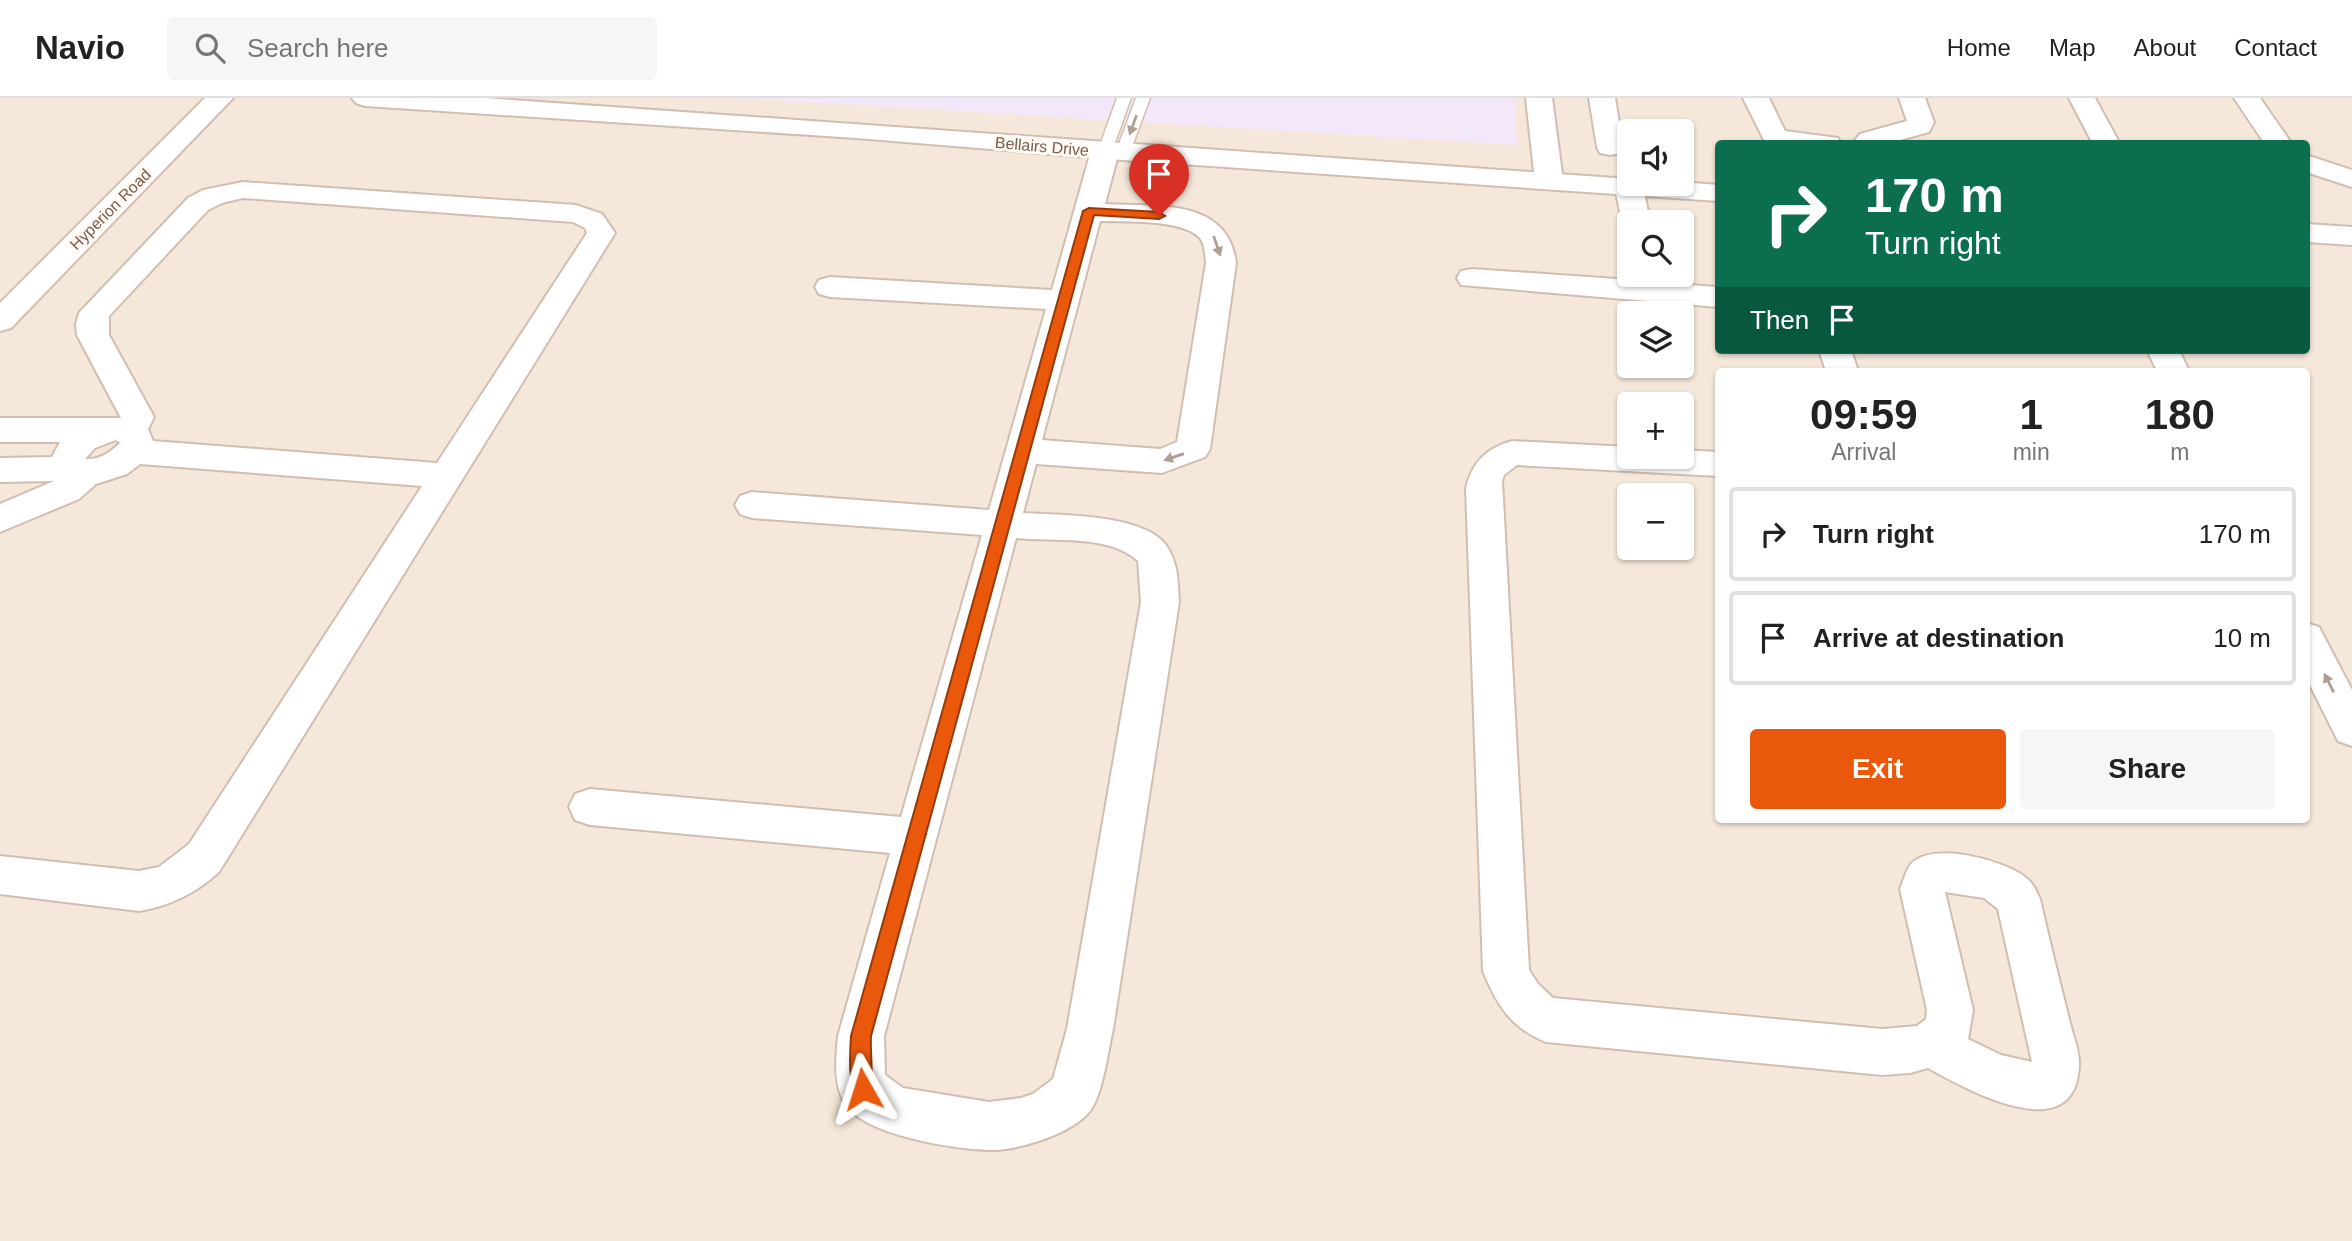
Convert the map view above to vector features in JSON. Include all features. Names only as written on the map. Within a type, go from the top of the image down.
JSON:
[{"type":"street","name":"Hyperion Road","points":[[0,321],[220,98]]},
{"type":"street","points":[[1539,98],[1549,181]]},
{"type":"street","points":[[1602,98],[1610,147]]},
{"type":"street","points":[[1756,98],[1774,136],[1784,140]]},
{"type":"street","points":[[1869,140],[1920,126],[1912,98]]},
{"type":"street","points":[[2082,98],[2105,140]]},
{"type":"street","points":[[2246,98],[2276,140]]},
{"type":"street","name":"Bellairs Drive","points":[[380,99],[856,130],[1617,186]]},
{"type":"street","points":[[752,505],[1004,524],[1109,533],[1133,539],[1149,548],[1159,570],[1160,602],[1090,1030],[1073,1094],[1046,1114],[1021,1122],[989,1126],[894,1111],[863,1089],[859,1063],[861,1036],[1004,524],[1089,211],[1114,151]]},
{"type":"street","points":[[2310,164],[2352,178]]},
{"type":"street","points":[[0,470],[80,471],[113,466],[121,438],[138,417],[93,335],[91,324],[94,313],[198,204],[213,196],[243,190],[576,214],[590,218],[598,224],[601,233],[204,858],[186,876],[161,889],[139,891],[0,875]]},
{"type":"street","name":"Bellairs Drive","points":[[1694,191],[1715,193]]},
{"type":"street","points":[[1024,451],[1162,461],[1193,449],[1221,264],[1221,248],[1207,228],[1182,217],[1089,211]]},
{"type":"street","points":[[2310,233],[2352,236]]},
{"type":"street","points":[[1472,278],[1617,282]]},
{"type":"street","points":[[830,287],[1065,300]]},
{"type":"street","points":[[1667,287],[1715,296]]},
{"type":"street","points":[[0,430],[121,438],[447,476]]},
{"type":"street","points":[[1715,464],[1512,453],[1497,460],[1486,471],[1484,502],[1506,971],[1513,990],[1529,1010],[1546,1020],[1882,1052],[1909,1051],[1933,1045],[1948,1031],[1950,1010],[1922,889],[1926,878],[1935,872],[1993,879],[2008,887],[2018,899],[2056,1063],[2054,1076],[2045,1087],[2029,1087],[1989,1073],[1933,1045]]},
{"type":"street","points":[[0,519],[67,490],[80,471]]},
{"type":"street","points":[[2310,646],[2352,729]]},
{"type":"street","points":[[590,807],[916,837]]},
{"type":"lane","points":[[1114,151],[1124,98]]},
{"type":"lane","points":[[1114,151],[1143,98]]},
{"type":"shaded area","points":[[0,98],[2352,98],[2352,1241],[0,1241]]},
{"type":"shaded area","points":[[741,98],[1514,98],[1517,145]]},
{"type":"route","points":[[863,1089],[859,1063],[861,1036],[1089,211],[1159,216]]}]
